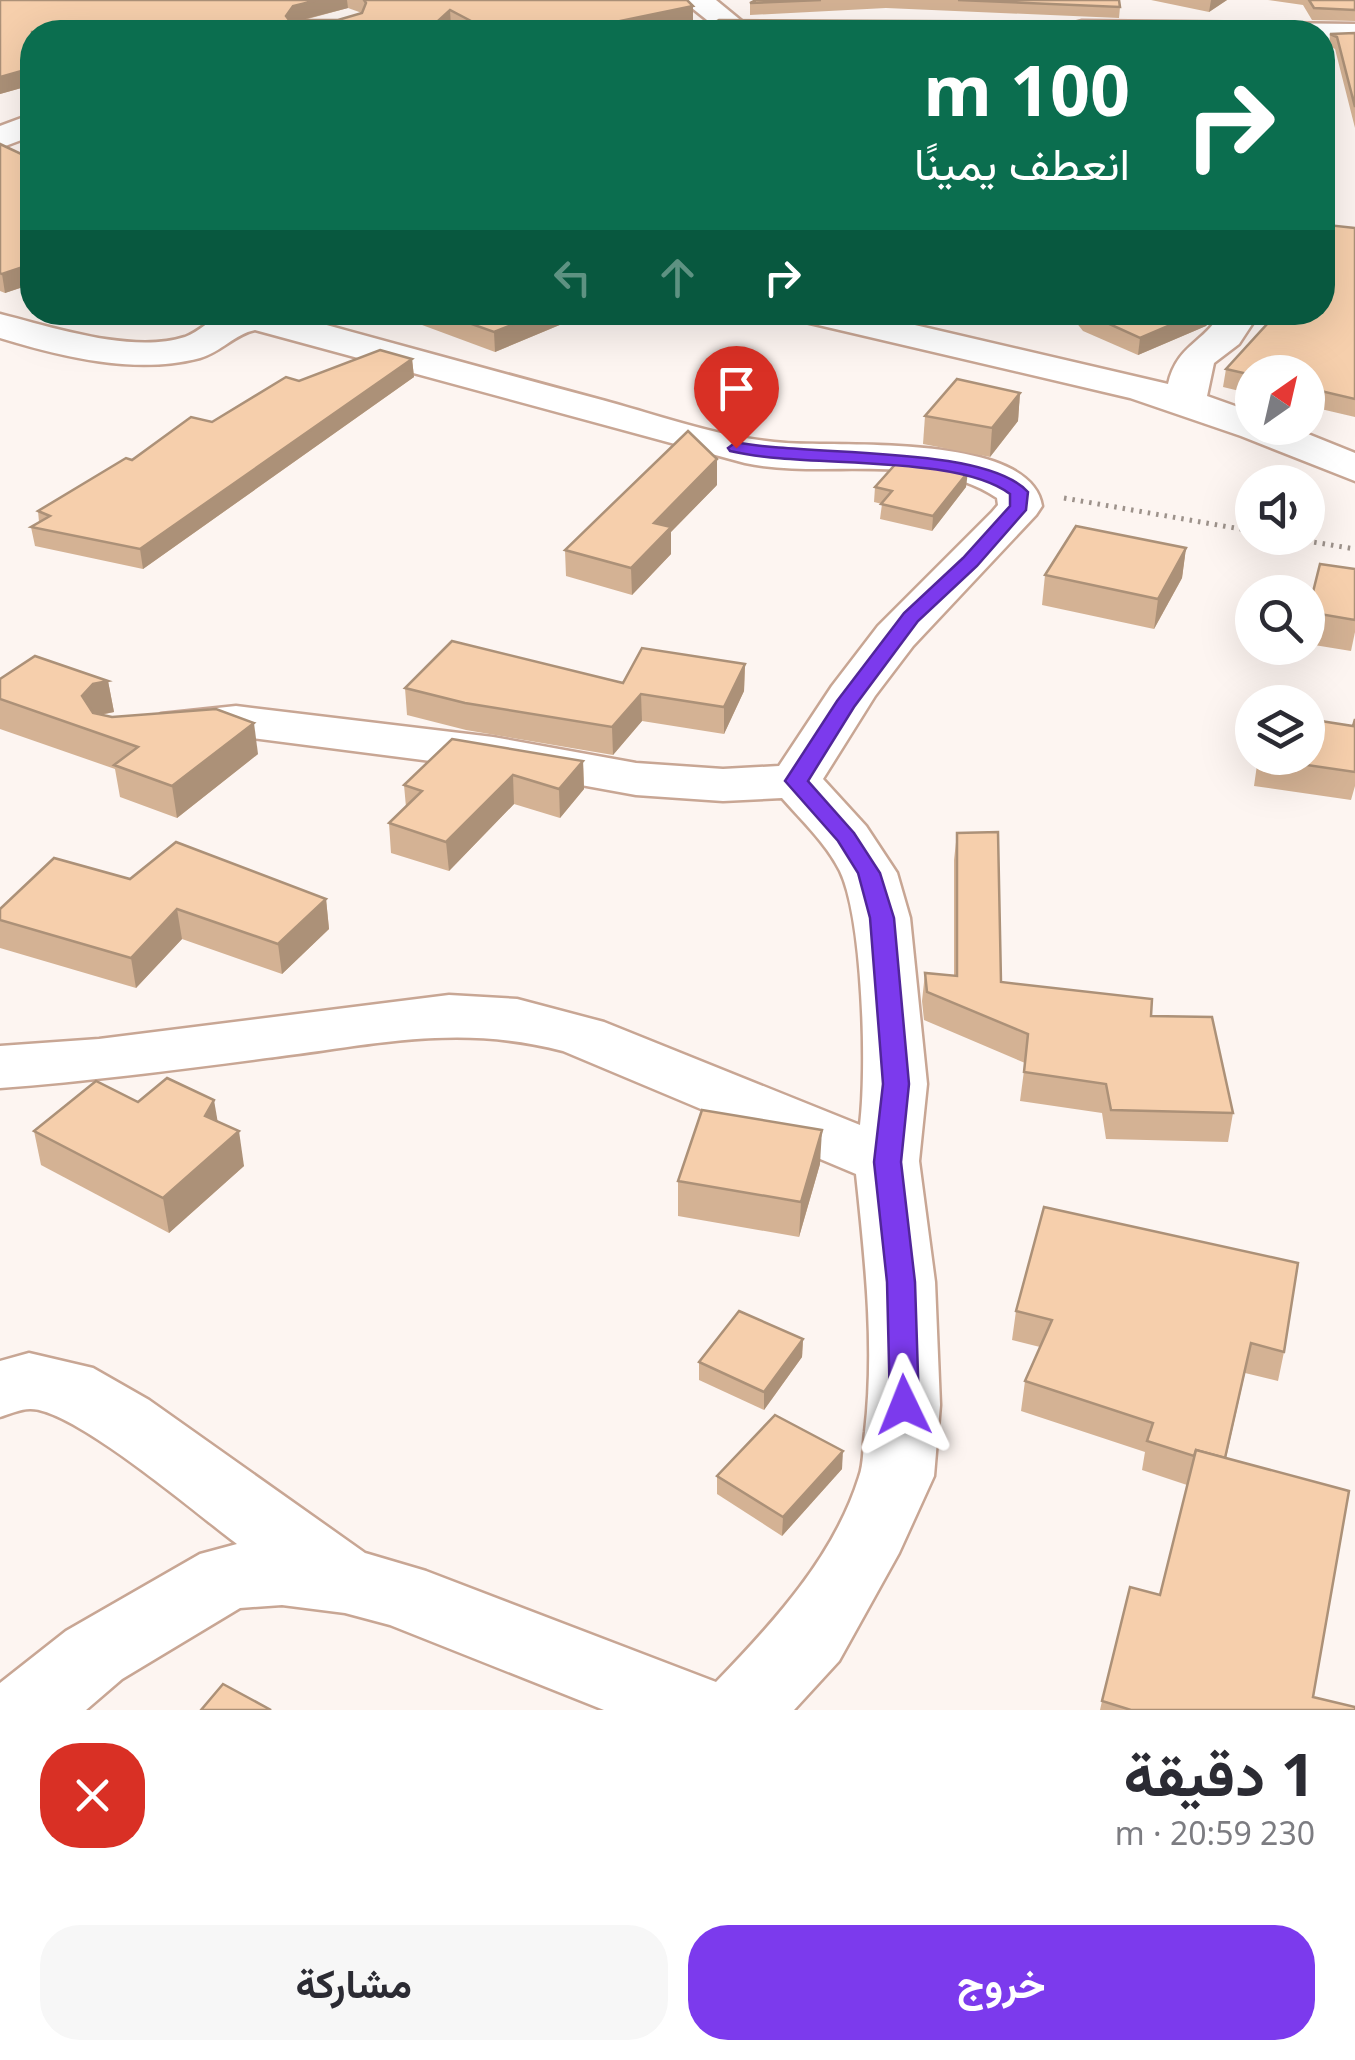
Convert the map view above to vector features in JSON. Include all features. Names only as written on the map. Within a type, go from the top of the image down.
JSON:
[{"type":"street","points":[[697,0],[726,20]]},
{"type":"street","points":[[0,326],[57,343],[120,349],[187,349],[206,343],[228,325]]},
{"type":"street","points":[[282,325],[703,440],[770,455],[955,466],[999,477],[1018,492],[1020,506],[970,562],[911,617],[845,705],[796,781]]},
{"type":"street","points":[[868,325],[1186,401],[1235,420]]},
{"type":"street","points":[[1022,325],[1058,368]]},
{"type":"street","points":[[1186,401],[1188,370],[1198,352],[1230,333],[1234,325]]},
{"type":"street","points":[[1298,445],[1355,468]]},
{"type":"street","points":[[136,728],[236,721],[493,753],[636,779],[724,785],[796,781]]},
{"type":"street","points":[[742,1710],[811,1637],[862,1553],[898,1476],[904,1405],[901,1282],[888,1162],[896,1084],[882,918],[869,873],[846,838],[796,781]]},
{"type":"street","points":[[0,1066],[99,1060],[450,1015],[487,1015],[582,1036],[888,1162]]},
{"type":"street","points":[[0,1389],[30,1381],[68,1388],[123,1420],[345,1581]]},
{"type":"street","points":[[27,1710],[94,1655],[226,1578],[282,1573],[345,1581],[399,1594],[696,1710]]},
{"type":"path","points":[[1018,492],[1235,528]]},
{"type":"path","points":[[1325,545],[1355,550]]},
{"type":"building","points":[[0,0],[318,0],[293,6],[286,16],[289,20],[20,20],[20,71],[0,77]]},
{"type":"building","points":[[364,0],[687,0],[693,6],[625,20],[469,20],[450,10],[439,20],[338,20],[362,13]]},
{"type":"building","points":[[756,0],[821,0],[750,3]]},
{"type":"building","points":[[958,0],[1119,0],[1120,7]]},
{"type":"building","points":[[1309,0],[1355,0],[1355,10],[1314,8]]},
{"type":"building","points":[[1355,33],[1355,107],[1337,37],[1335,34]]},
{"type":"building","points":[[0,144],[20,153],[20,268],[0,273]]},
{"type":"building","points":[[1335,226],[1355,228],[1355,399],[1325,392],[1325,355],[1239,355],[1266,325],[1335,325]]},
{"type":"building","points":[[474,325],[512,325],[494,332]]},
{"type":"building","points":[[1112,325],[1170,325],[1140,338]]},
{"type":"building","points":[[380,350],[412,359],[140,549],[31,527],[50,516],[38,511],[126,458],[132,460],[191,417],[212,422],[286,377],[299,381]]},
{"type":"building","points":[[957,379],[1020,393],[992,428],[925,416]]},
{"type":"building","points":[[688,431],[717,459],[654,523],[671,527],[631,568],[565,550]]},
{"type":"building","points":[[900,459],[968,472],[933,516],[881,504],[892,491],[875,487]]},
{"type":"building","points":[[1076,526],[1186,548],[1158,599],[1045,575]]},
{"type":"building","points":[[1320,564],[1355,569],[1355,620],[1325,615],[1325,575],[1317,575]]},
{"type":"building","points":[[452,641],[623,683],[642,648],[745,664],[724,707],[641,694],[612,727],[465,703],[405,688]]},
{"type":"building","points":[[35,656],[108,681],[93,684],[82,696],[93,713],[112,717],[216,709],[254,723],[172,786],[114,765],[138,747],[0,699],[0,679]]},
{"type":"building","points":[[1355,719],[1355,772],[1325,768],[1325,722],[1353,726]]},
{"type":"building","points":[[452,739],[583,761],[559,789],[513,775],[446,842],[389,823],[422,791],[404,785]]},
{"type":"building","points":[[998,832],[1001,982],[1152,999],[1151,1016],[1212,1017],[1233,1113],[1111,1110],[1106,1084],[1024,1072],[1028,1034],[927,992],[925,973],[957,976],[957,833]]},
{"type":"building","points":[[176,842],[326,899],[278,944],[177,909],[131,958],[0,920],[0,909],[54,858],[130,879]]},
{"type":"building","points":[[167,1078],[214,1100],[205,1116],[239,1131],[163,1198],[34,1131],[96,1081],[138,1102]]},
{"type":"building","points":[[702,1110],[822,1130],[801,1202],[678,1181]]},
{"type":"building","points":[[1044,1207],[1298,1263],[1284,1352],[1251,1343],[1225,1458],[1196,1450],[1194,1456],[1147,1441],[1153,1423],[1025,1381],[1052,1320],[1016,1311]]},
{"type":"building","points":[[739,1311],[803,1339],[764,1392],[699,1362]]},
{"type":"building","points":[[775,1415],[843,1451],[783,1517],[717,1476]]},
{"type":"building","points":[[1196,1450],[1349,1491],[1313,1697],[1355,1710],[1131,1710],[1102,1701],[1130,1587],[1160,1595]]},
{"type":"building","points":[[223,1684],[271,1710],[201,1710]]},
{"type":"route","points":[[736,448],[770,455],[955,466],[999,477],[1018,492],[1020,506],[970,562],[911,617],[845,705],[796,781],[846,838],[869,873],[882,918],[896,1084],[888,1162],[901,1282],[904,1405]]}]
